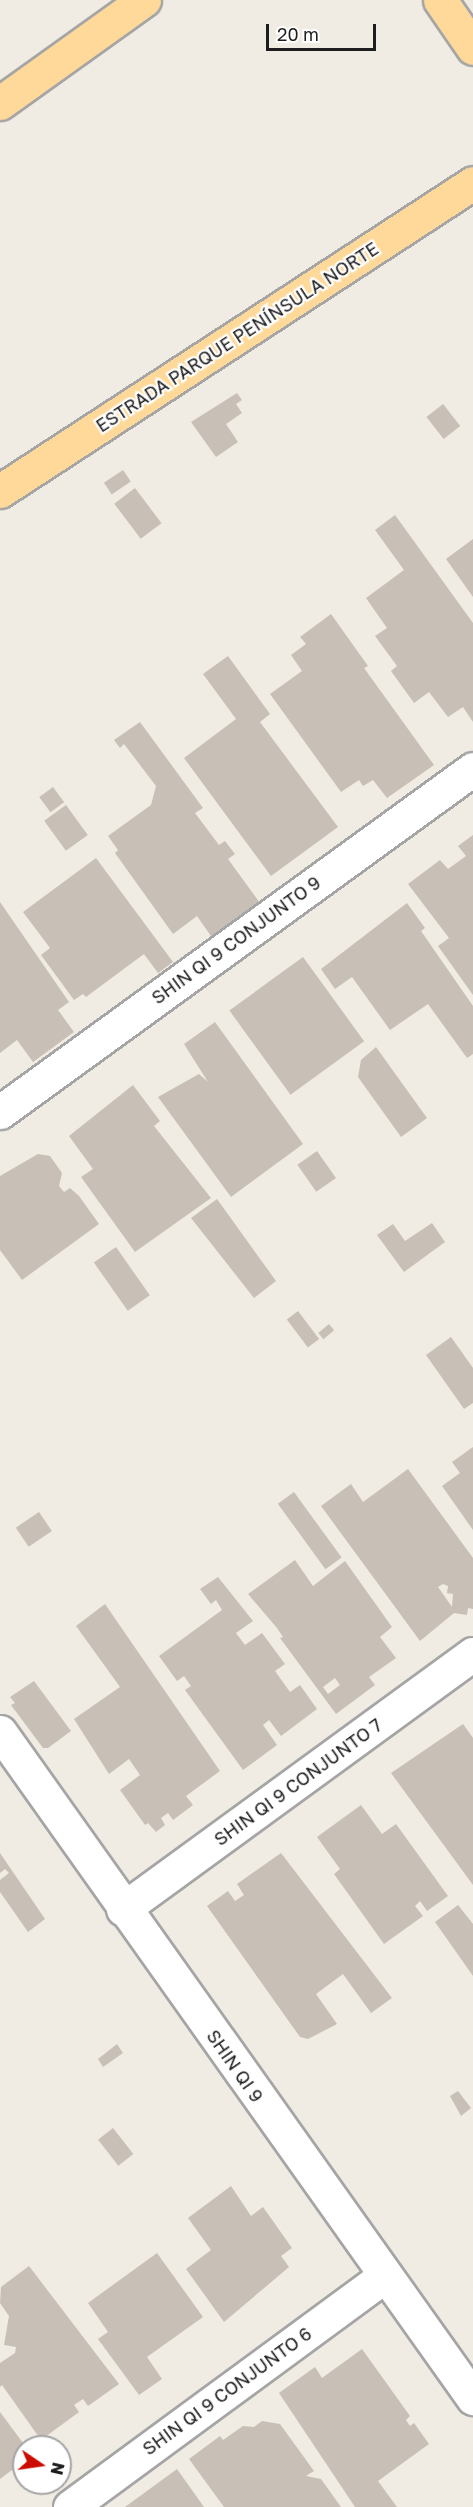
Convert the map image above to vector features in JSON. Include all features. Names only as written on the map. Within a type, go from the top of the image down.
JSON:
[{"type":"main road","points":[[1,102],[144,0]]},
{"type":"main road","points":[[440,0],[473,48]]},
{"type":"main road","name":"ESTRADA PARQUE PENÍNSULA NORTE","points":[[0,491],[473,183]]},
{"type":"street","name":"SHIN QI 9 CONJUNTO 9","points":[[0,1112],[473,769]]},
{"type":"street","name":"SHIN QI 9 CONJUNTO 7","points":[[123,1909],[473,1654]]},
{"type":"street","name":"SHIN QI 9","points":[[0,1732],[123,1909],[473,2398]]},
{"type":"street","name":"SHIN QI 9 CONJUNTO 6","points":[[70,2507],[385,2276]]},
{"type":"building","points":[[237,393],[242,400],[236,404],[242,413],[226,424],[238,442],[216,457],[191,422]]},
{"type":"building","points":[[443,404],[460,426],[444,439],[426,417]]},
{"type":"building","points":[[123,470],[131,482],[112,494],[104,483]]},
{"type":"building","points":[[135,488],[161,523],[141,539],[114,504]]},
{"type":"building","points":[[395,515],[473,623],[473,722],[463,707],[448,717],[429,692],[414,703],[391,671],[397,666],[375,636],[387,628],[366,598],[404,570],[375,530]]},
{"type":"building","points":[[473,539],[473,597],[446,559]]},
{"type":"building","points":[[331,614],[368,666],[364,668],[434,765],[387,798],[373,780],[363,786],[359,780],[341,792],[270,694],[302,671],[291,655],[306,644],[300,637]]},
{"type":"building","points":[[228,656],[270,714],[260,722],[338,827],[271,876],[184,758],[236,719],[203,674]]},
{"type":"building","points":[[140,722],[203,808],[195,813],[219,845],[225,841],[235,854],[228,859],[260,903],[213,939],[197,916],[173,934],[115,853],[118,850],[108,836],[151,805],[156,786],[124,744],[120,748],[114,740]]},
{"type":"building","points":[[53,787],[64,802],[50,812],[39,797]]},
{"type":"building","points":[[66,805],[88,835],[66,851],[44,821]]},
{"type":"building","points":[[473,835],[473,995],[438,946],[449,938],[408,884],[440,860],[448,869],[466,856],[458,846]]},
{"type":"building","points":[[96,858],[173,962],[158,973],[144,954],[86,997],[83,994],[74,1000],[41,955],[50,948],[23,912]]},
{"type":"building","points":[[0,902],[69,1002],[58,1010],[74,1032],[33,1062],[17,1040],[0,1053]]},
{"type":"building","points":[[407,903],[425,928],[421,931],[473,1006],[473,1054],[467,1058],[428,1004],[390,1030],[352,977],[335,989],[321,969]]},
{"type":"building","points":[[303,957],[364,1041],[291,1095],[229,1010]]},
{"type":"building","points":[[215,1022],[303,1144],[231,1197],[158,1097],[199,1074],[208,1082],[184,1044]]},
{"type":"building","points":[[376,1047],[427,1118],[401,1137],[358,1077],[361,1060]]},
{"type":"building","points":[[133,1085],[160,1121],[154,1126],[211,1198],[135,1252],[81,1177],[93,1169],[69,1136]]},
{"type":"building","points":[[317,1151],[336,1178],[316,1192],[297,1165]]},
{"type":"building","points":[[38,1154],[50,1156],[62,1173],[59,1186],[64,1192],[70,1188],[79,1196],[99,1224],[22,1280],[0,1250],[0,1176]]},
{"type":"building","points":[[217,1199],[276,1281],[254,1298],[191,1218]]},
{"type":"building","points":[[432,1223],[445,1242],[404,1272],[377,1235],[393,1224],[405,1241]]},
{"type":"building","points":[[116,1247],[150,1295],[128,1311],[94,1262]]},
{"type":"building","points":[[298,1311],[319,1339],[308,1347],[287,1319]]},
{"type":"building","points":[[329,1324],[334,1330],[323,1339],[318,1333]]},
{"type":"building","points":[[451,1337],[473,1368],[473,1403],[464,1409],[426,1355]]},
{"type":"building","points":[[473,1447],[473,1530],[442,1486],[460,1473],[452,1462]]},
{"type":"building","points":[[408,1469],[473,1558],[473,1609],[468,1608],[467,1615],[454,1613],[420,1641],[321,1506],[351,1484],[363,1502]],"holes":[[[443,1584],[448,1586],[447,1593],[453,1594],[452,1607],[438,1587]]]},
{"type":"building","points":[[294,1492],[342,1558],[325,1569],[278,1504]]},
{"type":"building","points":[[39,1512],[52,1531],[29,1547],[16,1528]]},
{"type":"building","points":[[295,1560],[313,1586],[345,1561],[392,1627],[380,1637],[396,1658],[369,1677],[375,1685],[336,1714],[280,1638],[283,1637],[277,1628],[248,1594]],"holes":[[[335,1678],[340,1685],[328,1694],[323,1687]]]},
{"type":"building","points":[[218,1577],[253,1621],[236,1633],[245,1645],[262,1633],[285,1664],[275,1671],[290,1692],[300,1685],[317,1709],[281,1736],[269,1720],[263,1725],[277,1745],[243,1770],[185,1690],[191,1686],[184,1676],[177,1681],[159,1656],[222,1610],[216,1600],[211,1604],[200,1589]]},
{"type":"building","points":[[105,1604],[220,1771],[186,1796],[193,1805],[173,1820],[168,1813],[161,1818],[165,1825],[156,1832],[148,1823],[145,1825],[120,1790],[140,1775],[129,1759],[109,1774],[74,1719],[120,1687],[76,1626]]},
{"type":"building","points":[[34,1681],[71,1731],[48,1748],[43,1748],[11,1705],[15,1703],[10,1697]]},
{"type":"building","points":[[463,1724],[473,1738],[473,1885],[391,1773]]},
{"type":"building","points":[[361,1805],[382,1834],[396,1824],[448,1896],[427,1911],[420,1901],[415,1906],[423,1916],[384,1944],[334,1874],[340,1869],[317,1837]]},
{"type":"building","points":[[0,1853],[45,1919],[28,1932],[0,1892],[0,1880],[9,1873],[5,1869],[0,1873]]},
{"type":"building","points":[[281,1853],[392,1998],[371,2013],[343,1974],[316,1994],[337,2024],[308,2039],[300,2037],[207,1906],[228,1891],[235,1901],[244,1895],[237,1884]]},
{"type":"building","points":[[458,1905],[473,1924],[473,1976],[435,1922]]},
{"type":"building","points":[[117,2044],[123,2053],[103,2067],[98,2059]]},
{"type":"building","points":[[458,2091],[471,2108],[461,2116],[450,2096]]},
{"type":"building","points":[[113,2128],[133,2154],[118,2166],[98,2140]]},
{"type":"building","points":[[231,2186],[251,2216],[263,2207],[292,2248],[281,2256],[289,2267],[224,2322],[186,2269],[211,2250],[188,2218]]},
{"type":"building","points":[[157,2253],[203,2317],[147,2357],[162,2379],[139,2395],[98,2339],[108,2332],[88,2303]]},
{"type":"building","points":[[29,2266],[119,2384],[88,2406],[83,2399],[74,2405],[79,2412],[48,2435],[37,2435],[2,2385],[0,2387],[0,2363],[15,2353],[16,2347],[4,2345],[9,2316],[0,2303],[1,2287]]},
{"type":"building","points":[[362,2349],[410,2416],[406,2420],[410,2426],[414,2423],[429,2444],[378,2481],[397,2507],[355,2507],[279,2393],[315,2367],[322,2378]]},
{"type":"building","points":[[0,2412],[17,2435],[12,2435],[12,2470],[0,2479]]},
{"type":"building","points":[[262,2421],[280,2424],[314,2471],[306,2476],[321,2479],[341,2507],[224,2507],[189,2459],[220,2436],[223,2440],[243,2426],[254,2427]]},
{"type":"building","points":[[177,2469],[204,2507],[125,2507]]}]
